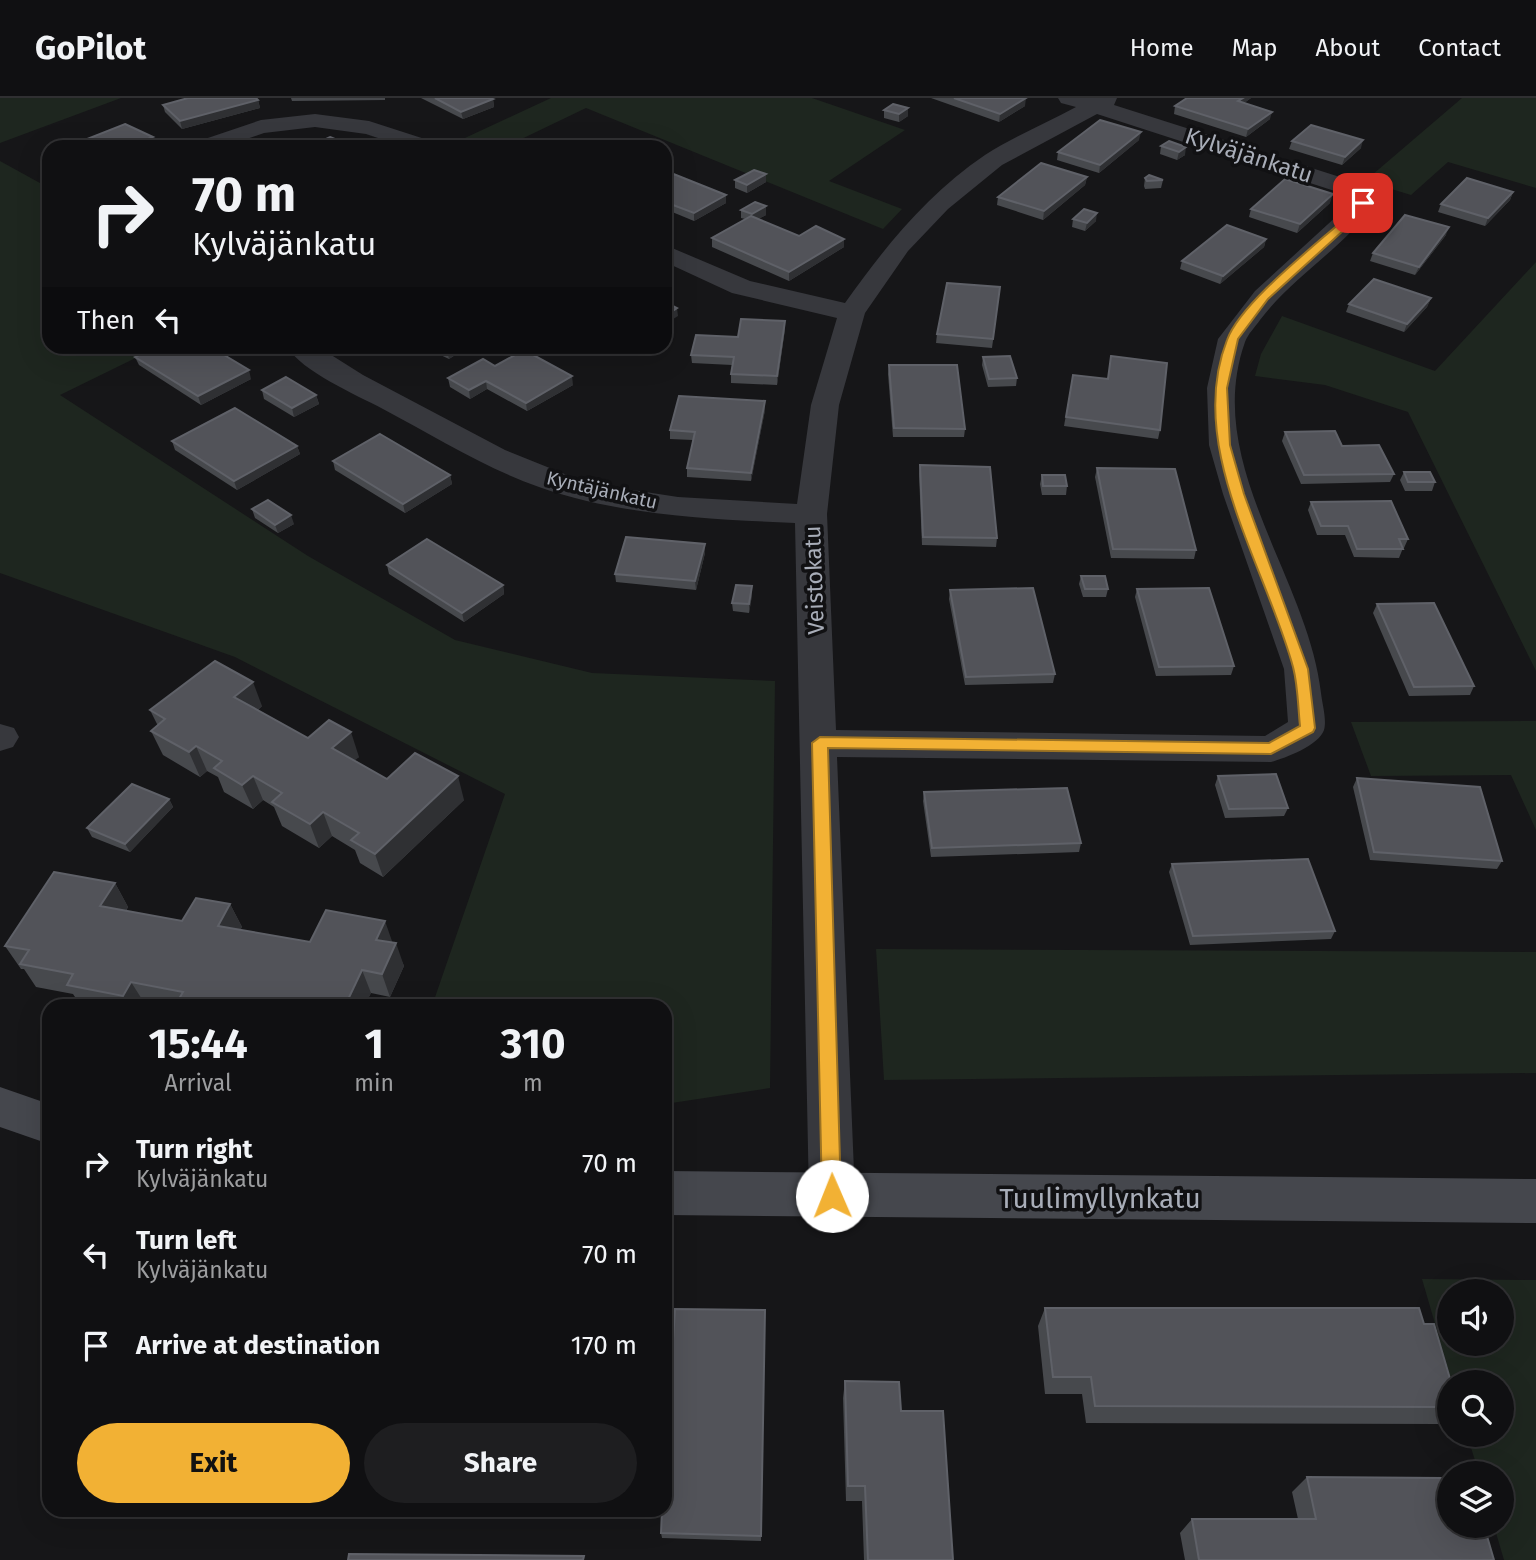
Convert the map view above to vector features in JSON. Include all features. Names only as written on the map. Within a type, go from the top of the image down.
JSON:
[{"type":"street","name":"Veistokatu","points":[[832,1196],[811,514],[825,405],[852,313],[899,246],[939,204],[994,160],[1091,100]]},
{"type":"street","name":"Kylväjänkatu","points":[[820,743],[1271,748],[1307,728],[1301,669],[1238,494],[1224,445],[1221,388],[1233,339],[1264,297],[1352,217],[1363,203],[1357,190],[1091,100]]},
{"type":"street","points":[[219,140],[232,134],[285,121],[332,120],[365,124],[407,140]]},
{"type":"street","points":[[672,256],[741,287],[852,313]]},
{"type":"street","name":"Kyntäjänkatu","points":[[310,354],[327,367],[497,459],[550,481],[607,495],[683,507],[811,514]]},
{"type":"street","points":[[0,1107],[42,1122]]},
{"type":"street","name":"Tuulimyllynkatu","points":[[672,1193],[1536,1201]]},
{"type":"shaded area","points":[[0,98],[121,98],[0,143]]},
{"type":"shaded area","points":[[551,98],[812,98],[905,130],[829,181],[902,209],[883,229],[672,143],[672,140],[665,140],[586,108],[520,140],[461,140]]},
{"type":"shaded area","points":[[1462,98],[1536,98],[1536,188],[1448,162],[1411,195],[1365,181]]},
{"type":"shaded area","points":[[0,161],[42,184],[42,354],[144,354],[60,395],[308,556],[455,640],[592,673],[775,681],[770,1088],[672,1103],[672,999],[434,999],[505,794],[235,657],[0,573]]},
{"type":"shaded area","points":[[1536,262],[1536,671],[1408,412],[1325,385],[1255,376],[1261,354],[1282,316],[1435,371]]},
{"type":"shaded area","points":[[1536,721],[1536,830],[1511,775],[1371,776],[1351,722]]},
{"type":"shaded area","points":[[876,949],[1536,952],[1536,1073],[884,1080]]},
{"type":"shaded area","points":[[1422,1279],[1437,1279],[1437,1330]]},
{"type":"shaded area","points":[[1514,1280],[1536,1280],[1536,1560],[1504,1560],[1498,1538],[1514,1538],[1514,1461],[1475,1461],[1471,1447],[1514,1447],[1514,1370],[1449,1370],[1444,1356],[1514,1356]]},
{"type":"building","points":[[188,98],[258,100],[180,121],[163,105]]},
{"type":"building","points":[[435,98],[490,98],[493,99],[461,112]]},
{"type":"building","points":[[954,98],[1026,98],[1000,114]]},
{"type":"building","points":[[1187,98],[1243,98],[1238,101],[1272,112],[1248,129],[1175,106]]},
{"type":"building","points":[[893,104],[908,108],[899,114],[884,110]]},
{"type":"building","points":[[1100,120],[1141,132],[1100,165],[1058,152]]},
{"type":"building","points":[[125,124],[153,137],[146,140],[85,140]]},
{"type":"building","points":[[1311,125],[1363,140],[1345,157],[1292,141]]},
{"type":"building","points":[[1169,141],[1186,147],[1179,152],[1161,146]]},
{"type":"building","points":[[1041,163],[1087,177],[1044,211],[998,197]]},
{"type":"building","points":[[754,170],[766,174],[747,185],[735,180]]},
{"type":"building","points":[[672,173],[726,195],[694,213],[672,205]]},
{"type":"building","points":[[1149,175],[1163,180],[1147,181],[1145,178]]},
{"type":"building","points":[[1467,178],[1513,192],[1488,218],[1441,204]]},
{"type":"building","points":[[1285,179],[1333,194],[1300,224],[1251,209]]},
{"type":"building","points":[[755,202],[766,206],[752,214],[741,210]]},
{"type":"building","points":[[1084,209],[1097,213],[1087,223],[1073,219]]},
{"type":"building","points":[[1405,215],[1449,227],[1419,267],[1373,253]]},
{"type":"building","points":[[751,216],[799,236],[816,226],[844,239],[789,272],[712,238]]},
{"type":"building","points":[[1227,225],[1266,239],[1223,276],[1182,261]]},
{"type":"building","points":[[1374,279],[1431,298],[1407,324],[1349,304]]},
{"type":"building","points":[[947,283],[1000,287],[993,339],[937,334]]},
{"type":"building","points":[[741,319],[785,321],[777,376],[731,374],[734,357],[691,355],[696,335],[738,337]]},
{"type":"building","points":[[141,354],[222,354],[249,370],[198,396],[135,357]]},
{"type":"building","points":[[517,354],[531,354],[572,376],[526,403],[486,381],[469,390],[448,378],[483,359],[495,366]]},
{"type":"building","points":[[1010,356],[1017,378],[989,379],[983,357]]},
{"type":"building","points":[[1111,356],[1167,363],[1160,430],[1066,417],[1073,375],[1108,379]]},
{"type":"building","points":[[889,365],[957,365],[965,429],[894,428]]},
{"type":"building","points":[[286,377],[316,395],[292,408],[262,390]]},
{"type":"building","points":[[679,396],[765,401],[751,473],[687,468],[695,432],[670,430]]},
{"type":"building","points":[[235,408],[297,446],[234,481],[172,441]]},
{"type":"building","points":[[1335,431],[1342,446],[1379,445],[1394,474],[1304,475],[1285,432]]},
{"type":"building","points":[[380,434],[450,475],[403,504],[333,461]]},
{"type":"building","points":[[920,465],[990,467],[997,538],[923,537]]},
{"type":"building","points":[[1097,468],[1175,469],[1196,550],[1113,549]]},
{"type":"building","points":[[1404,472],[1430,472],[1435,482],[1408,482]]},
{"type":"building","points":[[1042,475],[1065,475],[1067,486],[1043,486]]},
{"type":"building","points":[[268,500],[291,515],[275,525],[252,509]]},
{"type":"building","points":[[1391,501],[1408,539],[1399,539],[1403,549],[1357,549],[1348,526],[1321,526],[1311,502]]},
{"type":"building","points":[[626,537],[705,544],[695,581],[615,574]]},
{"type":"building","points":[[427,539],[503,585],[462,613],[387,565]]},
{"type":"building","points":[[1081,576],[1105,576],[1108,589],[1085,589]]},
{"type":"building","points":[[736,585],[752,586],[749,604],[732,603]]},
{"type":"building","points":[[1033,588],[1055,674],[966,677],[950,590]]},
{"type":"building","points":[[1209,588],[1234,666],[1159,667],[1137,589]]},
{"type":"building","points":[[1434,603],[1474,686],[1414,687],[1377,604]]},
{"type":"building","points":[[215,661],[253,682],[234,697],[308,738],[329,720],[351,732],[332,748],[387,779],[415,753],[458,776],[375,854],[351,840],[359,833],[323,812],[310,824],[272,802],[282,793],[253,776],[242,785],[214,768],[222,761],[196,746],[189,752],[151,731],[165,719],[150,710]]},
{"type":"building","points":[[1276,774],[1288,808],[1229,809],[1218,776]]},
{"type":"building","points":[[1357,778],[1480,787],[1502,861],[1374,852]]},
{"type":"building","points":[[132,784],[169,799],[125,844],[87,828]]},
{"type":"building","points":[[1067,788],[1081,843],[932,848],[924,792]]},
{"type":"building","points":[[1308,859],[1335,931],[1193,936],[1172,864]]},
{"type":"building","points":[[54,872],[115,883],[100,906],[182,921],[196,898],[230,904],[218,926],[310,942],[326,910],[385,921],[376,940],[396,943],[382,974],[362,970],[348,999],[179,999],[183,992],[131,982],[123,996],[67,985],[73,974],[20,964],[29,950],[5,946]]},
{"type":"building","points":[[1045,1308],[1419,1308],[1424,1324],[1434,1324],[1437,1356],[1443,1356],[1447,1370],[1437,1370],[1437,1407],[1095,1406],[1091,1377],[1053,1377]]},
{"type":"building","points":[[675,1309],[765,1310],[761,1536],[661,1533],[662,1517],[672,1517],[672,1357]]},
{"type":"building","points":[[845,1381],[899,1382],[901,1411],[943,1411],[953,1560],[868,1560],[865,1486],[848,1486]]},
{"type":"building","points":[[1307,1477],[1437,1478],[1437,1538],[1488,1538],[1494,1560],[1199,1560],[1192,1519],[1316,1519]]},
{"type":"building","points":[[349,1554],[584,1556],[583,1560],[348,1560]]},
{"type":"route","points":[[832,1196],[820,743],[1271,748],[1307,728],[1301,669],[1238,494],[1224,445],[1221,388],[1233,339],[1264,297],[1352,217],[1363,203]]}]
